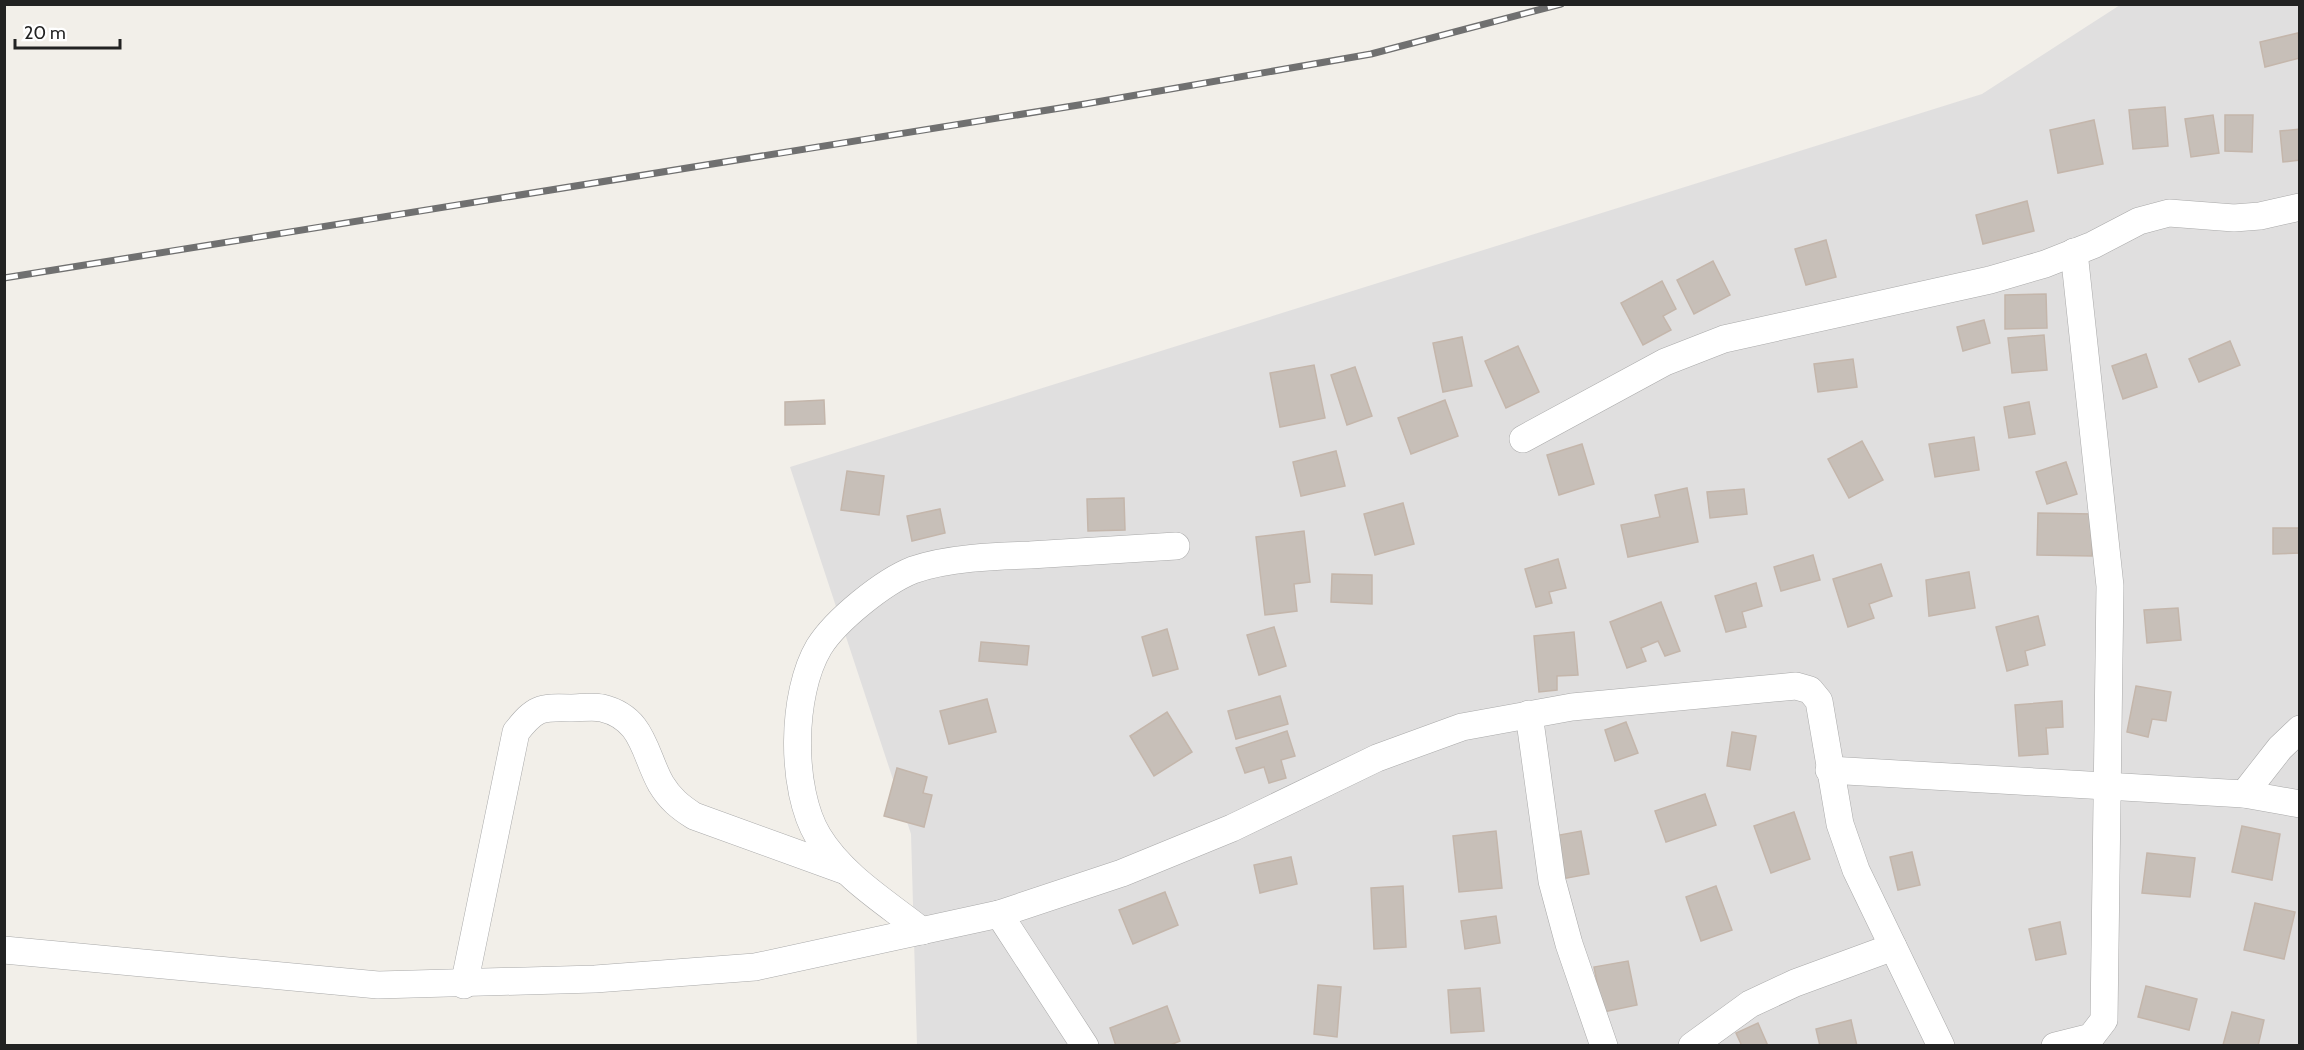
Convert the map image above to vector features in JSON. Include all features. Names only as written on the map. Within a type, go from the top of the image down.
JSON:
[{"type":"street","points":[[1523,439],[1665,362],[1724,339],[1990,280],[2045,264],[2139,221],[2169,213],[2234,218],[2260,216],[2300,207]]},
{"type":"street","points":[[2055,1046],[2091,1037],[2104,1020],[2110,586],[2074,252]]},
{"type":"street","points":[[922,931],[846,871],[818,836],[804,796],[796,749],[802,690],[820,647],[864,600],[913,570],[980,557],[1176,546]]},
{"type":"street","points":[[4,950],[378,986],[595,979],[755,967],[999,914],[1133,869],[1232,828],[1377,758],[1462,727],[1572,707],[1796,687],[1810,690],[1819,701],[1840,824],[1856,870],[1941,1046]]},
{"type":"street","points":[[464,985],[516,732],[528,716],[542,707],[602,708],[624,718],[639,732],[661,784],[674,803],[694,816],[846,871]]},
{"type":"street","points":[[1529,714],[1551,881],[1569,944],[1604,1046]]},
{"type":"street","points":[[2244,794],[2280,748],[2300,729]]},
{"type":"street","points":[[1829,770],[2107,788],[2244,794],[2300,804]]},
{"type":"street","points":[[999,914],[1085,1046]]},
{"type":"street","points":[[1692,1046],[1750,1004],[1795,984],[1893,947]]},
{"type":"shaded area","points":[[2120,5],[2299,5],[2299,1045],[917,1045],[911,834],[790,467],[1982,94]]},
{"type":"building","points":[[2298,33],[2300,58],[2265,67],[2260,42]]},
{"type":"building","points":[[2165,107],[2168,146],[2133,149],[2129,110]]},
{"type":"building","points":[[2213,115],[2219,153],[2191,157],[2185,119]]},
{"type":"building","points":[[2225,115],[2253,115],[2252,152],[2225,151]]},
{"type":"building","points":[[2094,120],[2103,164],[2058,173],[2050,130]]},
{"type":"building","points":[[2300,129],[2300,160],[2283,162],[2280,131]]},
{"type":"building","points":[[2027,201],[2034,231],[1983,244],[1976,215]]},
{"type":"building","points":[[1826,240],[1836,277],[1806,285],[1795,249]]},
{"type":"building","points":[[1713,261],[1730,295],[1694,314],[1677,280]]},
{"type":"building","points":[[1662,281],[1676,309],[1663,316],[1671,330],[1643,345],[1621,303]]},
{"type":"building","points":[[2046,294],[2047,328],[2005,329],[2005,295]]},
{"type":"building","points":[[1984,320],[1990,343],[1963,351],[1957,327]]},
{"type":"building","points":[[2044,335],[2047,370],[2012,373],[2008,338]]},
{"type":"building","points":[[1462,337],[1472,386],[1443,392],[1433,343]]},
{"type":"building","points":[[2230,341],[2240,365],[2199,382],[2189,359]]},
{"type":"building","points":[[1518,346],[1539,392],[1506,408],[1485,361]]},
{"type":"building","points":[[2146,354],[2157,387],[2123,399],[2112,366]]},
{"type":"building","points":[[1853,359],[1857,387],[1818,392],[1814,364]]},
{"type":"building","points":[[1314,365],[1325,418],[1280,427],[1270,373]]},
{"type":"building","points":[[1355,367],[1372,416],[1347,425],[1331,375]]},
{"type":"building","points":[[824,400],[825,424],[785,425],[785,402]]},
{"type":"building","points":[[1445,400],[1458,436],[1411,454],[1398,418]]},
{"type":"building","points":[[2029,402],[2035,434],[2009,438],[2004,407]]},
{"type":"building","points":[[1974,437],[1979,470],[1935,477],[1929,444]]},
{"type":"building","points":[[1862,441],[1883,480],[1849,498],[1828,459]]},
{"type":"building","points":[[1582,444],[1594,484],[1559,495],[1547,455]]},
{"type":"building","points":[[1336,451],[1345,486],[1301,496],[1293,462]]},
{"type":"building","points":[[2066,462],[2077,494],[2047,504],[2036,472]]},
{"type":"building","points":[[847,471],[884,476],[879,515],[841,510]]},
{"type":"building","points":[[1687,488],[1698,542],[1628,557],[1621,525],[1660,517],[1655,495]]},
{"type":"building","points":[[1744,489],[1747,514],[1710,518],[1707,492]]},
{"type":"building","points":[[1124,498],[1125,530],[1088,531],[1087,499]]},
{"type":"building","points":[[1403,503],[1414,544],[1375,555],[1364,514]]},
{"type":"building","points":[[940,509],[945,533],[912,541],[907,516]]},
{"type":"building","points":[[2038,513],[2093,514],[2092,556],[2037,555]]},
{"type":"building","points":[[2273,528],[2300,528],[2300,553],[2273,554]]},
{"type":"building","points":[[1304,531],[1310,582],[1294,584],[1297,611],[1265,615],[1256,537]]},
{"type":"building","points":[[1813,555],[1820,580],[1781,591],[1774,567]]},
{"type":"building","points":[[1558,559],[1566,588],[1549,592],[1552,603],[1536,607],[1525,569]]},
{"type":"building","points":[[1881,564],[1892,596],[1869,604],[1874,618],[1848,627],[1833,579]]},
{"type":"building","points":[[1969,572],[1975,608],[1929,616],[1926,580]]},
{"type":"building","points":[[1332,574],[1372,575],[1372,604],[1331,602]]},
{"type":"building","points":[[1756,583],[1762,606],[1742,612],[1746,627],[1726,632],[1715,596]]},
{"type":"building","points":[[1661,602],[1680,651],[1665,656],[1658,641],[1641,648],[1646,661],[1627,668],[1610,622]]},
{"type":"building","points":[[2178,608],[2181,640],[2147,643],[2144,610]]},
{"type":"building","points":[[2038,616],[2045,645],[2025,651],[2028,665],[2007,671],[1996,627]]},
{"type":"building","points":[[1274,627],[1286,666],[1259,675],[1247,635]]},
{"type":"building","points":[[1167,629],[1178,669],[1153,676],[1142,637]]},
{"type":"building","points":[[1574,632],[1578,675],[1557,676],[1557,690],[1539,692],[1534,636]]},
{"type":"building","points":[[981,642],[1029,646],[1027,665],[979,661]]},
{"type":"building","points":[[2136,686],[2171,692],[2166,721],[2152,719],[2148,737],[2127,732]]},
{"type":"building","points":[[1280,696],[1288,724],[1236,739],[1228,711]]},
{"type":"building","points":[[987,699],[996,732],[949,744],[940,711]]},
{"type":"building","points":[[2062,701],[2063,727],[2046,728],[2048,754],[2019,756],[2015,705]]},
{"type":"building","points":[[1167,712],[1192,752],[1154,776],[1130,736]]},
{"type":"building","points":[[1626,722],[1638,753],[1615,761],[1605,730]]},
{"type":"building","points":[[1287,731],[1295,756],[1281,760],[1286,778],[1269,783],[1264,767],[1245,773],[1236,748]]},
{"type":"building","points":[[1732,732],[1756,736],[1750,770],[1727,766]]},
{"type":"building","points":[[897,768],[927,777],[923,793],[932,795],[924,827],[884,816]]},
{"type":"building","points":[[1705,794],[1716,825],[1666,842],[1655,811]]},
{"type":"building","points":[[1794,812],[1810,859],[1771,873],[1754,826]]},
{"type":"building","points":[[2242,826],[2280,834],[2272,880],[2232,872]]},
{"type":"building","points":[[1496,831],[1502,888],[1459,892],[1453,836]]},
{"type":"building","points":[[1581,831],[1589,874],[1562,879],[1554,836]]},
{"type":"building","points":[[1912,852],[1920,885],[1898,890],[1890,857]]},
{"type":"building","points":[[2147,853],[2195,858],[2190,897],[2142,893]]},
{"type":"building","points":[[1291,857],[1297,884],[1260,893],[1254,865]]},
{"type":"building","points":[[1403,886],[1406,947],[1374,949],[1371,888]]},
{"type":"building","points":[[1716,886],[1732,930],[1701,941],[1686,897]]},
{"type":"building","points":[[1165,892],[1178,925],[1133,944],[1119,910]]},
{"type":"building","points":[[2255,903],[2295,912],[2284,959],[2244,950]]},
{"type":"building","points":[[1496,916],[1500,943],[1465,949],[1461,921]]},
{"type":"building","points":[[2060,922],[2066,954],[2036,960],[2029,929]]},
{"type":"building","points":[[1628,961],[1637,1005],[1603,1012],[1594,967]]},
{"type":"building","points":[[1318,985],[1341,987],[1337,1037],[1314,1034]]},
{"type":"building","points":[[2146,986],[2197,999],[2189,1030],[2138,1017]]},
{"type":"building","points":[[1480,988],[1484,1031],[1451,1033],[1448,990]]},
{"type":"building","points":[[1167,1006],[1180,1041],[1168,1046],[1116,1046],[1110,1028]]},
{"type":"building","points":[[2232,1012],[2264,1020],[2258,1046],[2223,1045]]},
{"type":"building","points":[[1851,1020],[1857,1046],[1820,1046],[1816,1029]]},
{"type":"building","points":[[1758,1023],[1768,1046],[1742,1046],[1736,1033]]},
{"type":"railway","points":[[4,278],[1085,104],[1371,54],[1561,4]]}]
